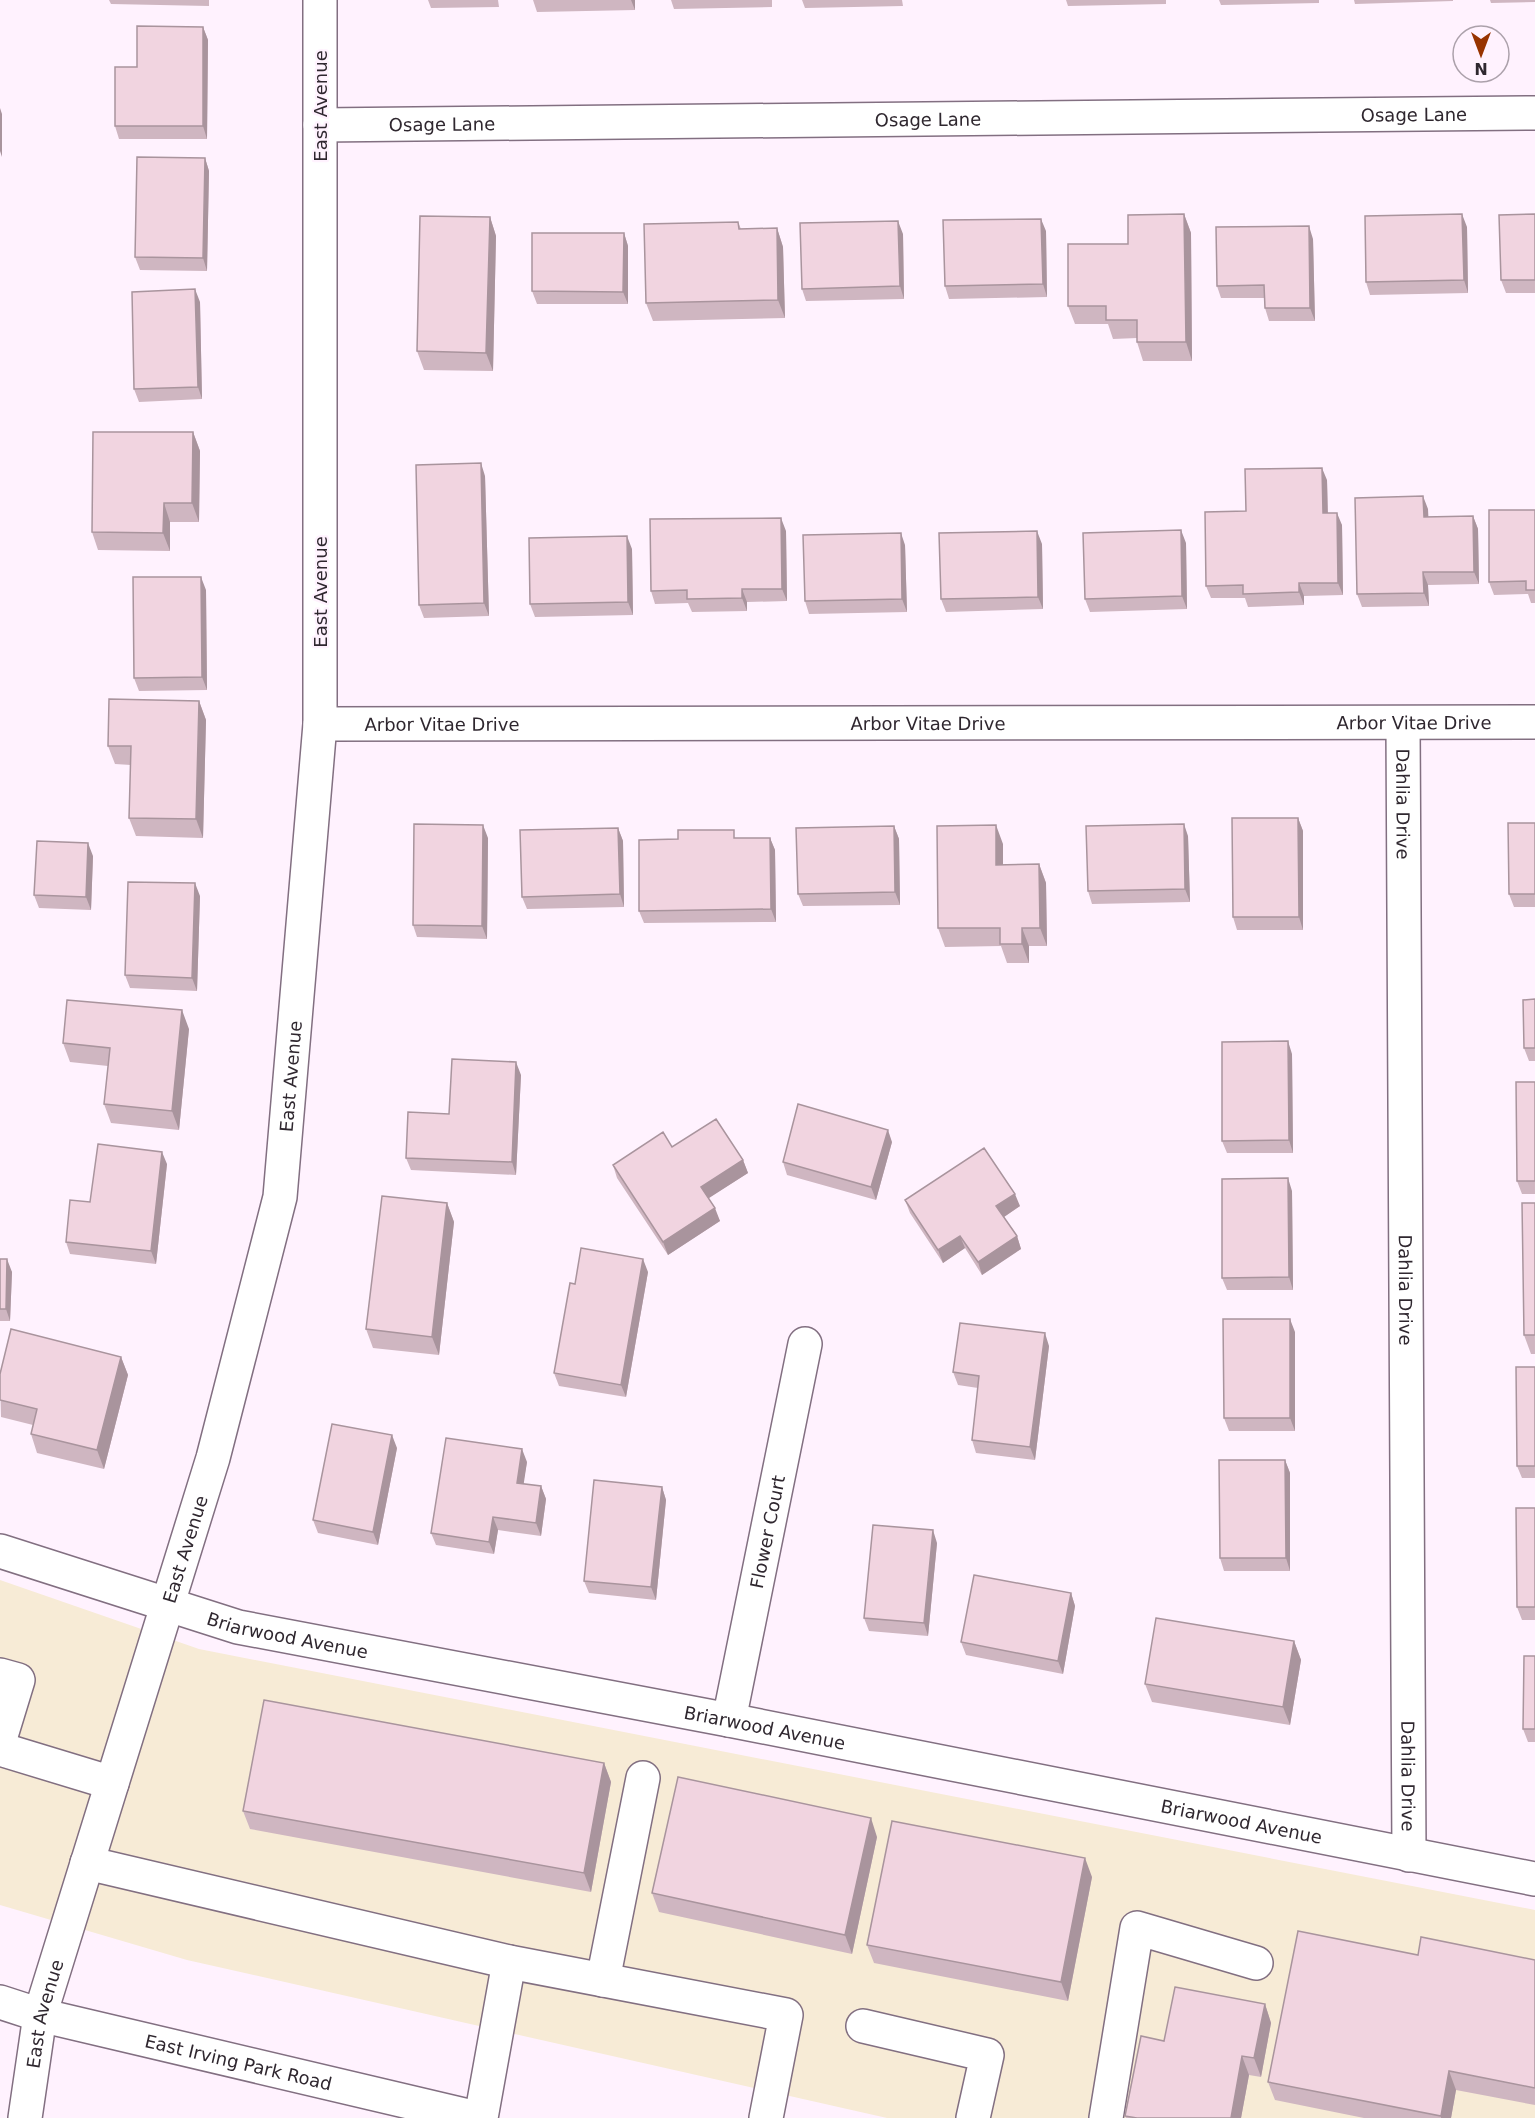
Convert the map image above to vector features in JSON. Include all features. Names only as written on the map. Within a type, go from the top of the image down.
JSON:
[{"type":"street","name":"East Avenue","points":[[26,2118],[40,2015],[213,1458],[280,1197],[320,724],[320,0]]},
{"type":"street","name":"Osage Lane","points":[[320,124],[1535,113]]},
{"type":"street","name":"Arbor Vitae Drive","points":[[320,724],[1535,722]]},
{"type":"street","name":"Dahlia Drive","points":[[1403,724],[1409,1855]]},
{"type":"street","name":"Flower Court","points":[[729,1720],[805,1344]]},
{"type":"street","name":"Briarwood Avenue","points":[[0,1551],[238,1627],[729,1720],[1535,1879]]},
{"type":"street","points":[[0,1675],[18,1680],[0,1739]]},
{"type":"street","points":[[0,1749],[112,1783]]},
{"type":"street","points":[[603,1980],[643,1778]]},
{"type":"street","points":[[87,1863],[509,1962],[786,2015],[766,2118]]},
{"type":"street","points":[[1106,2118],[1137,1928],[1256,1963]]},
{"type":"street","points":[[479,2118],[509,1962]]},
{"type":"street","name":"East Irving Park Road","points":[[0,2002],[40,2015],[479,2118]]},
{"type":"street","points":[[863,2026],[987,2055],[973,2118]]},
{"type":"shaded area","points":[[0,1580],[199,1649],[1535,1910],[1535,2118],[887,2118],[187,1960],[0,1905]]},
{"type":"building","points":[[137,26],[203,27],[203,126],[115,126],[115,67],[137,67]]},
{"type":"building","points":[[137,157],[205,158],[203,258],[135,257]]},
{"type":"building","points":[[1184,214],[1186,342],[1137,342],[1137,320],[1106,320],[1106,306],[1068,306],[1068,244],[1128,244],[1128,215]]},
{"type":"building","points":[[1462,214],[1464,280],[1366,282],[1365,216]]},
{"type":"building","points":[[1535,214],[1535,280],[1501,280],[1499,215]]},
{"type":"building","points":[[420,216],[490,217],[486,353],[417,351]]},
{"type":"building","points":[[1041,219],[1043,284],[945,286],[943,220]]},
{"type":"building","points":[[898,221],[900,286],[802,289],[800,223]]},
{"type":"building","points":[[738,222],[739,229],[777,228],[778,300],[646,303],[644,224]]},
{"type":"building","points":[[1309,226],[1310,308],[1265,308],[1264,285],[1217,286],[1216,227]]},
{"type":"building","points":[[532,233],[624,233],[623,292],[532,291]]},
{"type":"building","points":[[195,289],[198,387],[134,389],[132,292]]},
{"type":"building","points":[[93,432],[193,432],[192,503],[164,503],[163,533],[92,532]]},
{"type":"building","points":[[481,463],[484,603],[419,605],[416,465]]},
{"type":"building","points":[[1322,468],[1323,513],[1337,513],[1338,583],[1299,583],[1299,592],[1243,594],[1243,585],[1206,586],[1205,512],[1246,511],[1245,469]]},
{"type":"building","points":[[1423,496],[1424,517],[1473,516],[1474,572],[1423,572],[1424,593],[1357,594],[1355,498]]},
{"type":"building","points":[[1489,510],[1535,510],[1535,590],[1526,590],[1526,581],[1489,582]]},
{"type":"building","points":[[781,518],[782,589],[742,589],[742,598],[687,599],[687,590],[651,591],[650,519]]},
{"type":"building","points":[[1181,530],[1182,596],[1085,599],[1083,533]]},
{"type":"building","points":[[1037,531],[1038,597],[941,599],[939,533]]},
{"type":"building","points":[[901,533],[902,599],[805,601],[803,535]]},
{"type":"building","points":[[627,536],[628,602],[530,604],[529,538]]},
{"type":"building","points":[[133,577],[201,577],[202,677],[134,678]]},
{"type":"building","points":[[109,699],[199,701],[196,819],[129,818],[131,746],[108,746]]},
{"type":"building","points":[[1232,818],[1298,818],[1299,917],[1233,917]]},
{"type":"building","points":[[1508,823],[1535,823],[1535,894],[1509,894]]},
{"type":"building","points":[[414,824],[483,825],[482,926],[413,925]]},
{"type":"building","points":[[1184,824],[1185,889],[1088,891],[1086,826]]},
{"type":"building","points":[[996,825],[996,865],[1039,864],[1040,928],[1022,928],[1022,944],[1000,944],[1000,928],[938,928],[937,826]]},
{"type":"building","points":[[894,826],[895,892],[798,894],[796,828]]},
{"type":"building","points":[[618,828],[620,894],[522,897],[520,830]]},
{"type":"building","points":[[678,830],[734,830],[734,838],[770,838],[771,909],[639,911],[639,840],[678,839]]},
{"type":"building","points":[[37,841],[88,843],[86,897],[34,895]]},
{"type":"building","points":[[128,882],[195,883],[192,978],[125,975]]},
{"type":"building","points":[[1535,999],[1535,1048],[1524,1048],[1523,1000]]},
{"type":"building","points":[[67,1000],[182,1010],[172,1111],[104,1104],[110,1048],[63,1043]]},
{"type":"building","points":[[1288,1041],[1289,1140],[1222,1141],[1222,1042]]},
{"type":"building","points":[[452,1059],[516,1062],[512,1162],[406,1158],[408,1112],[449,1114]]},
{"type":"building","points":[[1516,1082],[1535,1082],[1535,1181],[1517,1181]]},
{"type":"building","points":[[798,1104],[888,1130],[871,1187],[783,1162]]},
{"type":"building","points":[[716,1119],[743,1160],[701,1187],[715,1208],[663,1242],[613,1165],[663,1132],[672,1147]]},
{"type":"building","points":[[98,1144],[162,1152],[151,1251],[66,1242],[70,1200],[90,1202]]},
{"type":"building","points":[[984,1148],[1015,1194],[996,1206],[1017,1236],[978,1262],[960,1236],[938,1250],[905,1200]]},
{"type":"building","points":[[1288,1178],[1289,1277],[1222,1278],[1222,1179]]},
{"type":"building","points":[[382,1196],[447,1203],[432,1337],[366,1329]]},
{"type":"building","points":[[1522,1203],[1535,1203],[1535,1335],[1524,1335]]},
{"type":"building","points":[[581,1248],[643,1259],[621,1385],[554,1373],[570,1283],[575,1284]]},
{"type":"building","points":[[0,1259],[7,1259],[6,1309],[0,1309]]},
{"type":"building","points":[[1223,1319],[1290,1319],[1290,1418],[1224,1418]]},
{"type":"building","points":[[960,1323],[1045,1333],[1030,1447],[972,1440],[979,1376],[953,1372]]},
{"type":"building","points":[[11,1329],[121,1357],[97,1450],[31,1434],[37,1409],[0,1400],[0,1374]]},
{"type":"building","points":[[1516,1367],[1535,1367],[1535,1466],[1517,1466]]},
{"type":"building","points":[[332,1424],[392,1435],[373,1532],[313,1520]]},
{"type":"building","points":[[446,1438],[522,1449],[517,1483],[541,1486],[536,1523],[493,1517],[489,1542],[431,1533]]},
{"type":"building","points":[[1219,1460],[1285,1460],[1286,1558],[1220,1558]]},
{"type":"building","points":[[594,1480],[662,1487],[651,1587],[584,1581]]},
{"type":"building","points":[[1516,1508],[1535,1508],[1535,1607],[1517,1607]]},
{"type":"building","points":[[873,1525],[933,1530],[924,1623],[864,1618]]},
{"type":"building","points":[[974,1575],[1071,1593],[1058,1661],[961,1642]]},
{"type":"building","points":[[1156,1618],[1294,1641],[1283,1707],[1145,1684]]},
{"type":"building","points":[[1524,1656],[1535,1656],[1535,1729],[1523,1729]]},
{"type":"building","points":[[264,1700],[604,1763],[584,1873],[243,1811]]},
{"type":"building","points":[[678,1777],[871,1818],[845,1935],[652,1893]]},
{"type":"building","points":[[892,1821],[1085,1858],[1061,1982],[867,1945]]},
{"type":"building","points":[[1298,1931],[1418,1955],[1421,1937],[1535,1960],[1535,2088],[1449,2071],[1441,2116],[1268,2082]]},
{"type":"building","points":[[1175,1987],[1265,2004],[1254,2058],[1242,2056],[1231,2118],[1125,2116],[1141,2036],[1164,2041]]}]
